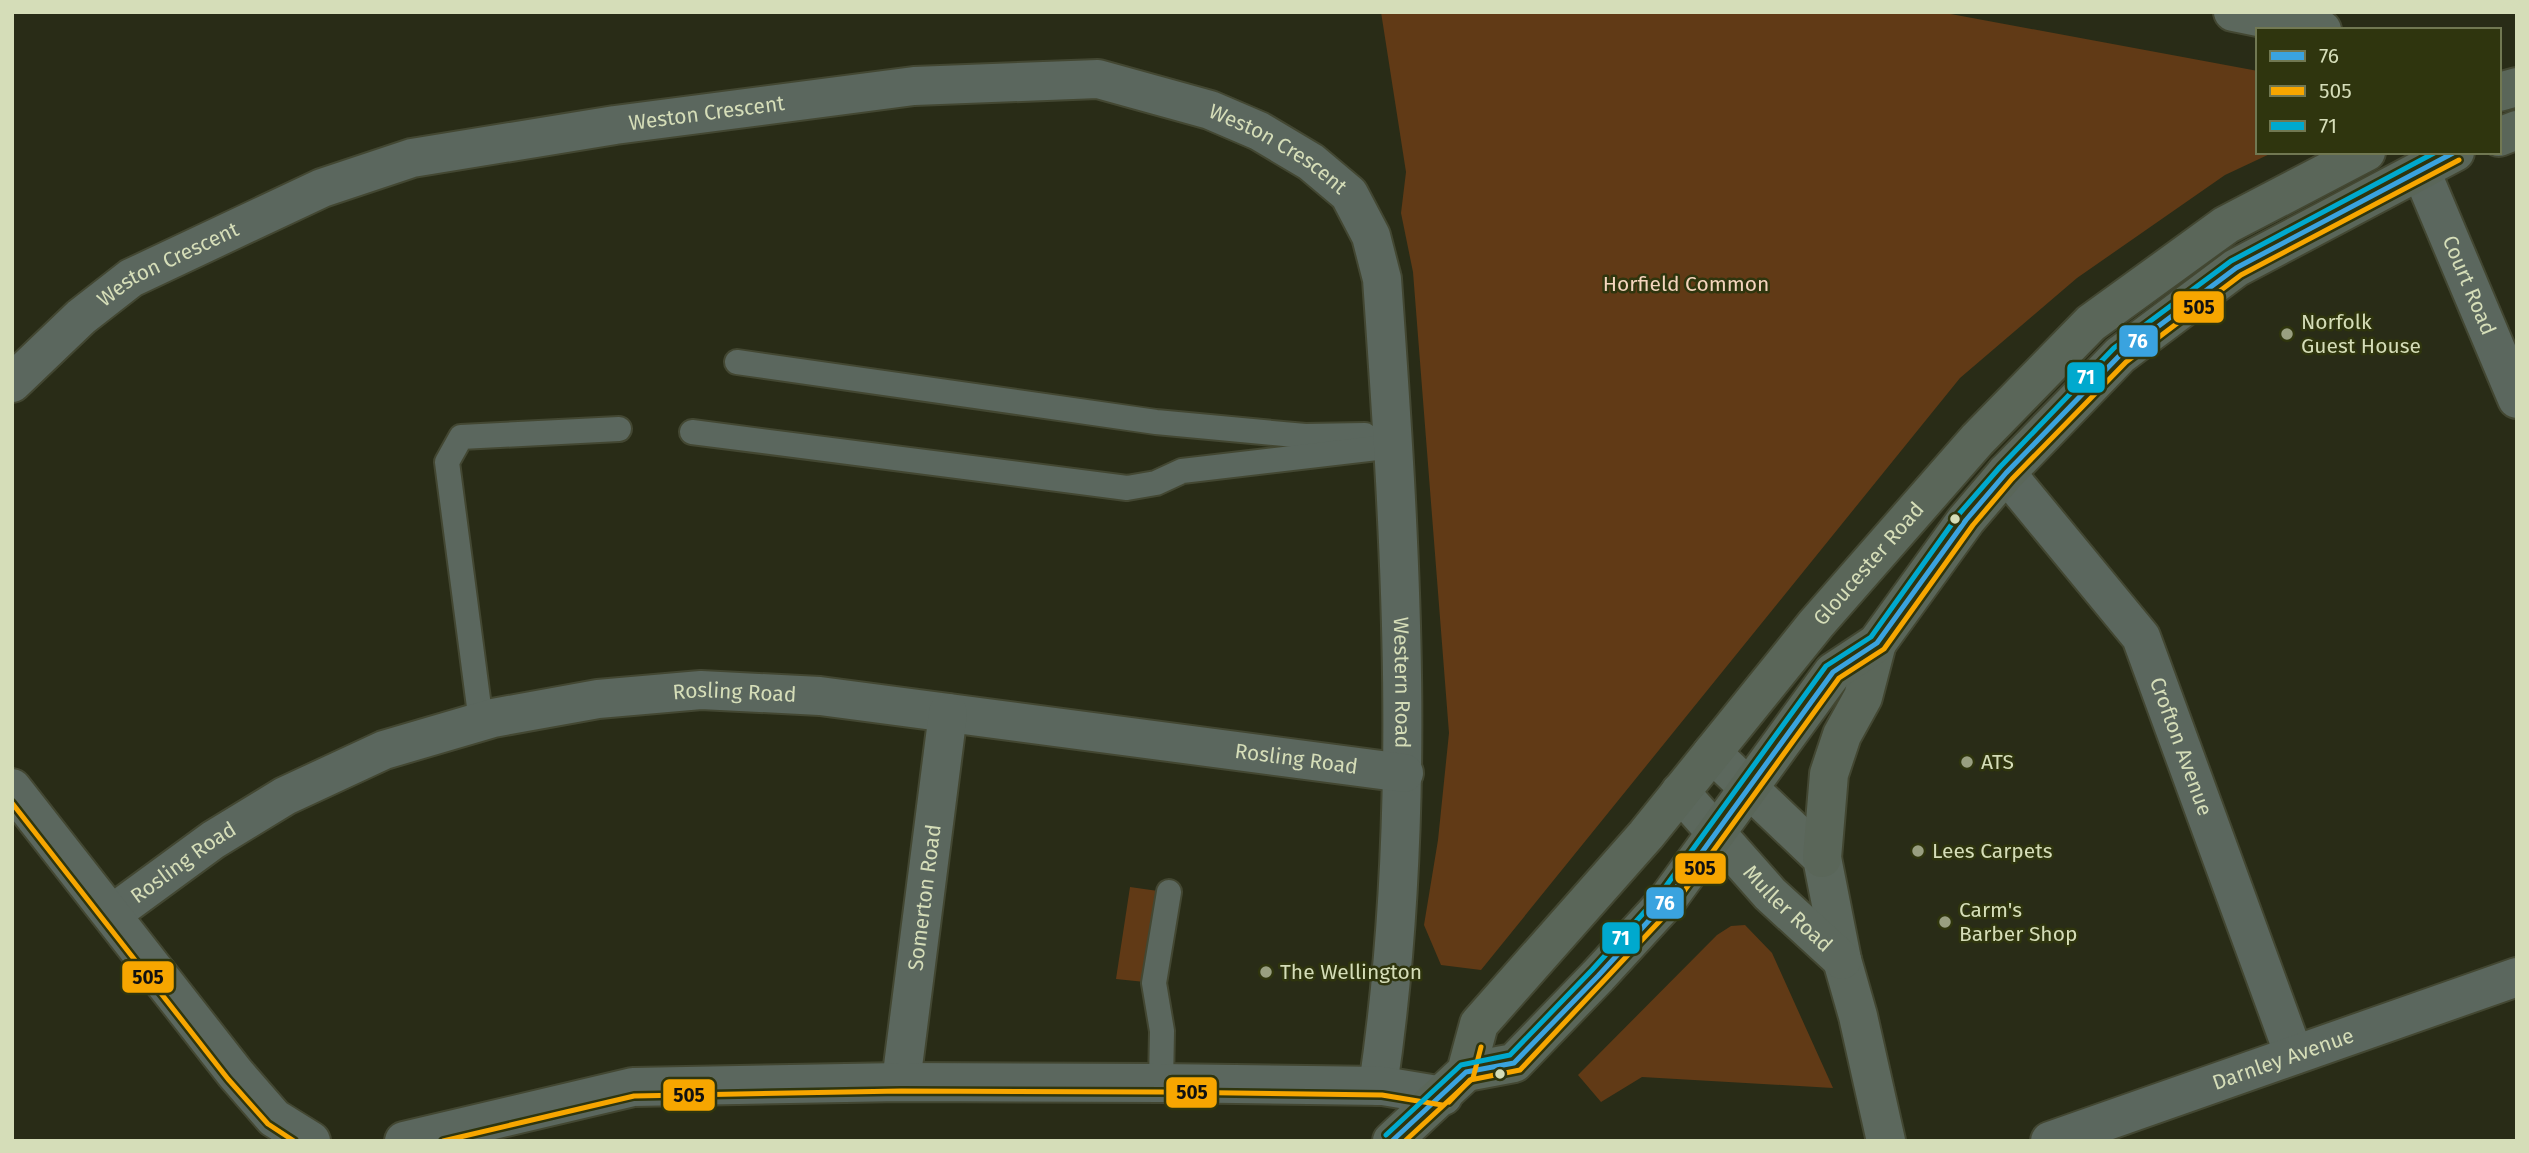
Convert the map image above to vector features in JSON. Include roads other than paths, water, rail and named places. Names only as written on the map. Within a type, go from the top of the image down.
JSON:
[{"type":"main road","points":[[2233,12],[2312,28]]},
{"type":"main road","points":[[2501,104],[2516,130]]},
{"type":"main road","name":"Gloucester Road","points":[[1455,1084],[1479,1024],[1680,792],[1816,624],[1977,440],[2091,323],[2226,225],[2362,154]]},
{"type":"main road","points":[[1392,1141],[1455,1084],[1514,1063],[1665,902],[1833,672],[1877,643],[1966,520],[2006,473],[2120,355],[2236,268],[2443,167]]},
{"type":"main road","points":[[1822,858],[1829,774],[1842,735],[1863,697],[1877,643]]},
{"type":"main road","points":[[1712,753],[1822,858]]},
{"type":"main road","name":"Muller Road","points":[[1680,792],[1770,894],[1842,960]]},
{"type":"main road","name":"Muller Road","points":[[1822,858],[1842,960],[1858,1016],[1886,1141]]},
{"type":"street","name":"Weston Crescent","points":[[12,383],[81,317],[131,278],[321,188],[412,158],[615,125],[914,86],[1098,79],[1210,110],[1259,131],[1311,162],[1349,194],[1371,236],[1382,279]]},
{"type":"street","name":"Court Road","points":[[2443,167],[2517,399]]},
{"type":"street","name":"Western Road","points":[[1378,1086],[1387,1026],[1404,773],[1401,547],[1382,279]]},
{"type":"street","name":"Crofton Avenue","points":[[2006,473],[2141,637],[2294,1055]]},
{"type":"street","name":"Rosling Road","points":[[113,914],[213,840],[285,796],[384,750],[481,722],[598,699],[701,690],[820,696],[1404,773]]},
{"type":"street","name":"Somerton Road","points":[[901,1082],[948,713]]},
{"type":"street","points":[[12,788],[235,1073],[274,1118],[306,1140]]},
{"type":"street","name":"Darnley Avenue","points":[[2050,1141],[2517,978]]},
{"type":"street","points":[[404,1141],[634,1087],[901,1082],[1378,1086],[1455,1084]]},
{"type":"lane","points":[[737,362],[1156,422],[1393,441]]},
{"type":"lane","points":[[481,722],[447,462],[461,437],[619,429]]},
{"type":"lane","points":[[692,432],[1127,488],[1156,483],[1182,471],[1393,441]]},
{"type":"lane","points":[[1161,1083],[1162,1031],[1154,983],[1169,892]]},
{"type":"place","name":"Norfolk Guest House","points":[[2287,334]]},
{"type":"place","name":"ATS","points":[[1967,762]]},
{"type":"place","name":"Lees Carpets","points":[[1918,851]]},
{"type":"place","name":"Carm's Barber Shop","points":[[1945,922]]},
{"type":"place","name":"The Wellington","points":[[1266,972]]},
{"type":"park label","name":"Horfield Common","points":[[1686,284]]}]
